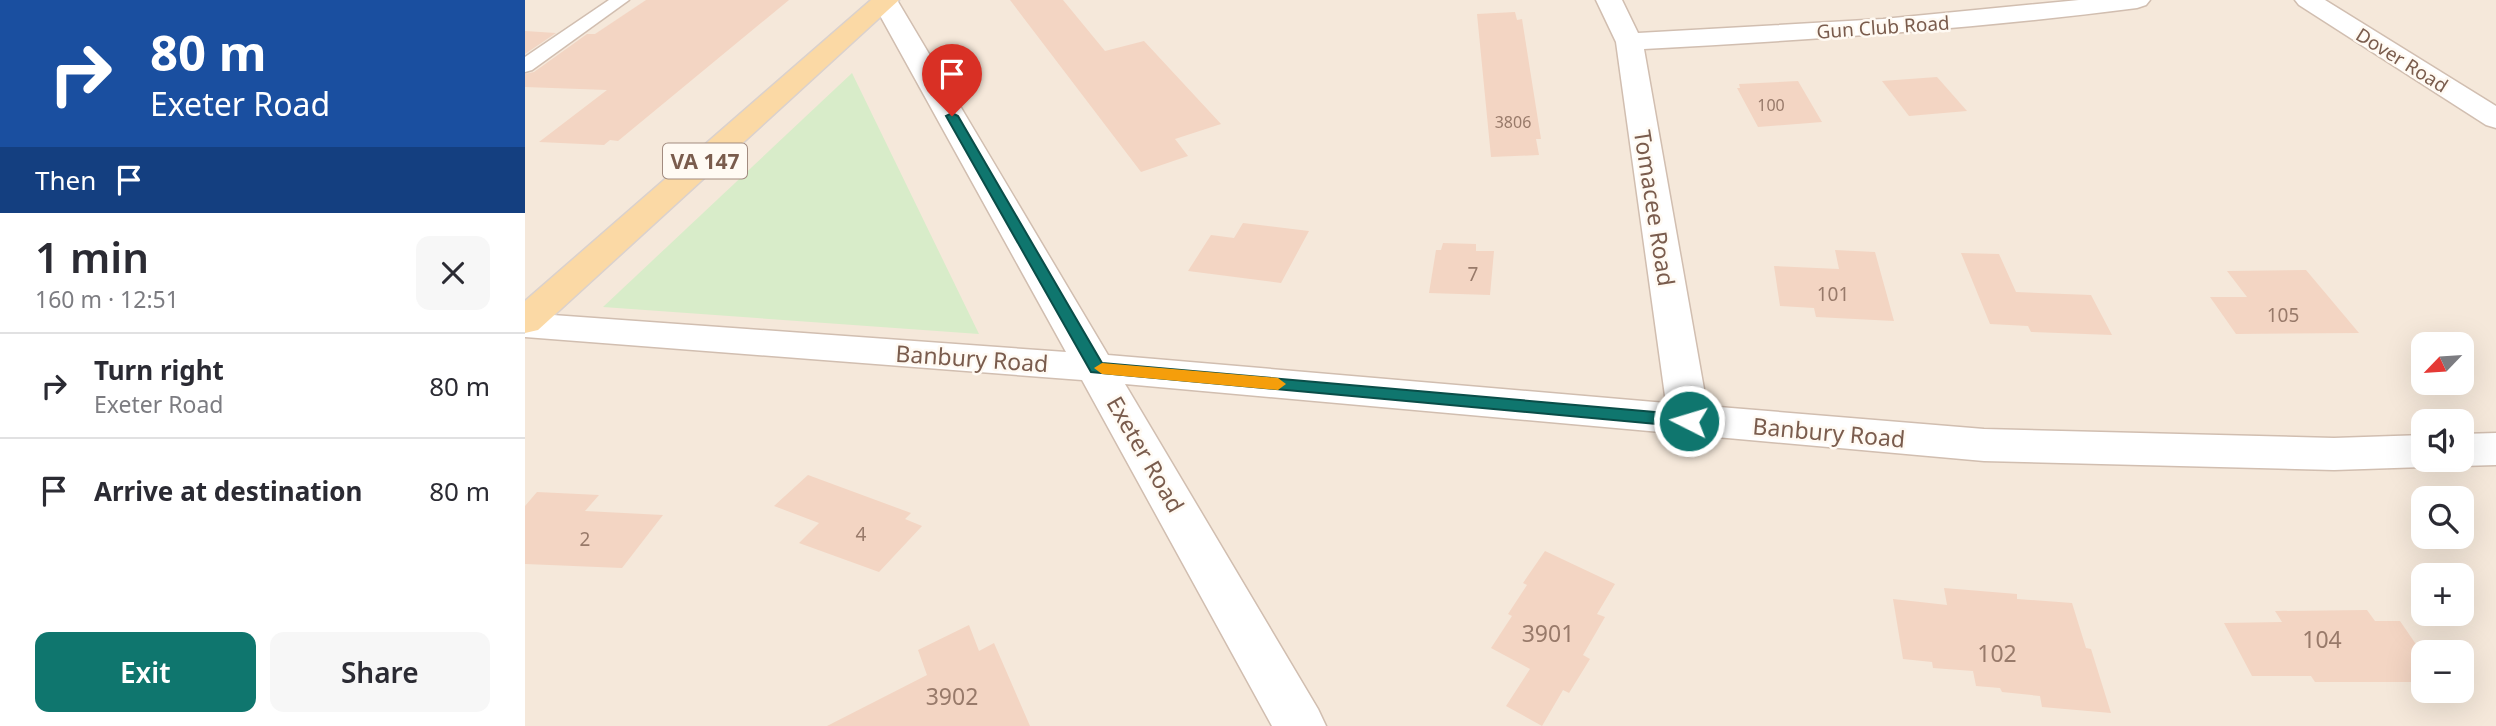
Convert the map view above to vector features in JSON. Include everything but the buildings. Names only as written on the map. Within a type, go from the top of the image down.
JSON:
[{"type":"main road","name":"VA 147","points":[[525,323],[886,0]]},
{"type":"street","name":"Exeter Road","points":[[886,0],[1300,726]]},
{"type":"street","name":"Tomacee Road","points":[[1609,0],[1629,42],[1689,421]]},
{"type":"street","name":"Gun Club Road","points":[[1629,42],[1870,29],[2040,13],[2137,0]]},
{"type":"street","name":"Dover Road","points":[[2308,0],[2496,119]]},
{"type":"street","name":"Dover Road","points":[[2351,0],[2496,89]]},
{"type":"street","name":"Banbury Road","points":[[525,323],[1097,368],[1984,446],[2334,454],[2411,451]]},
{"type":"street","points":[[2474,450],[2496,449]]},
{"type":"lane","points":[[525,66],[620,0]]},
{"type":"shaded area","points":[[525,0],[2496,0],[2496,726],[525,726]]},
{"type":"green space","points":[[852,73],[979,334],[603,307]]},
{"type":"slow traffic","points":[[1102,368],[1278,384]]},
{"type":"route","points":[[952,116],[1097,368],[1689,421]]}]
